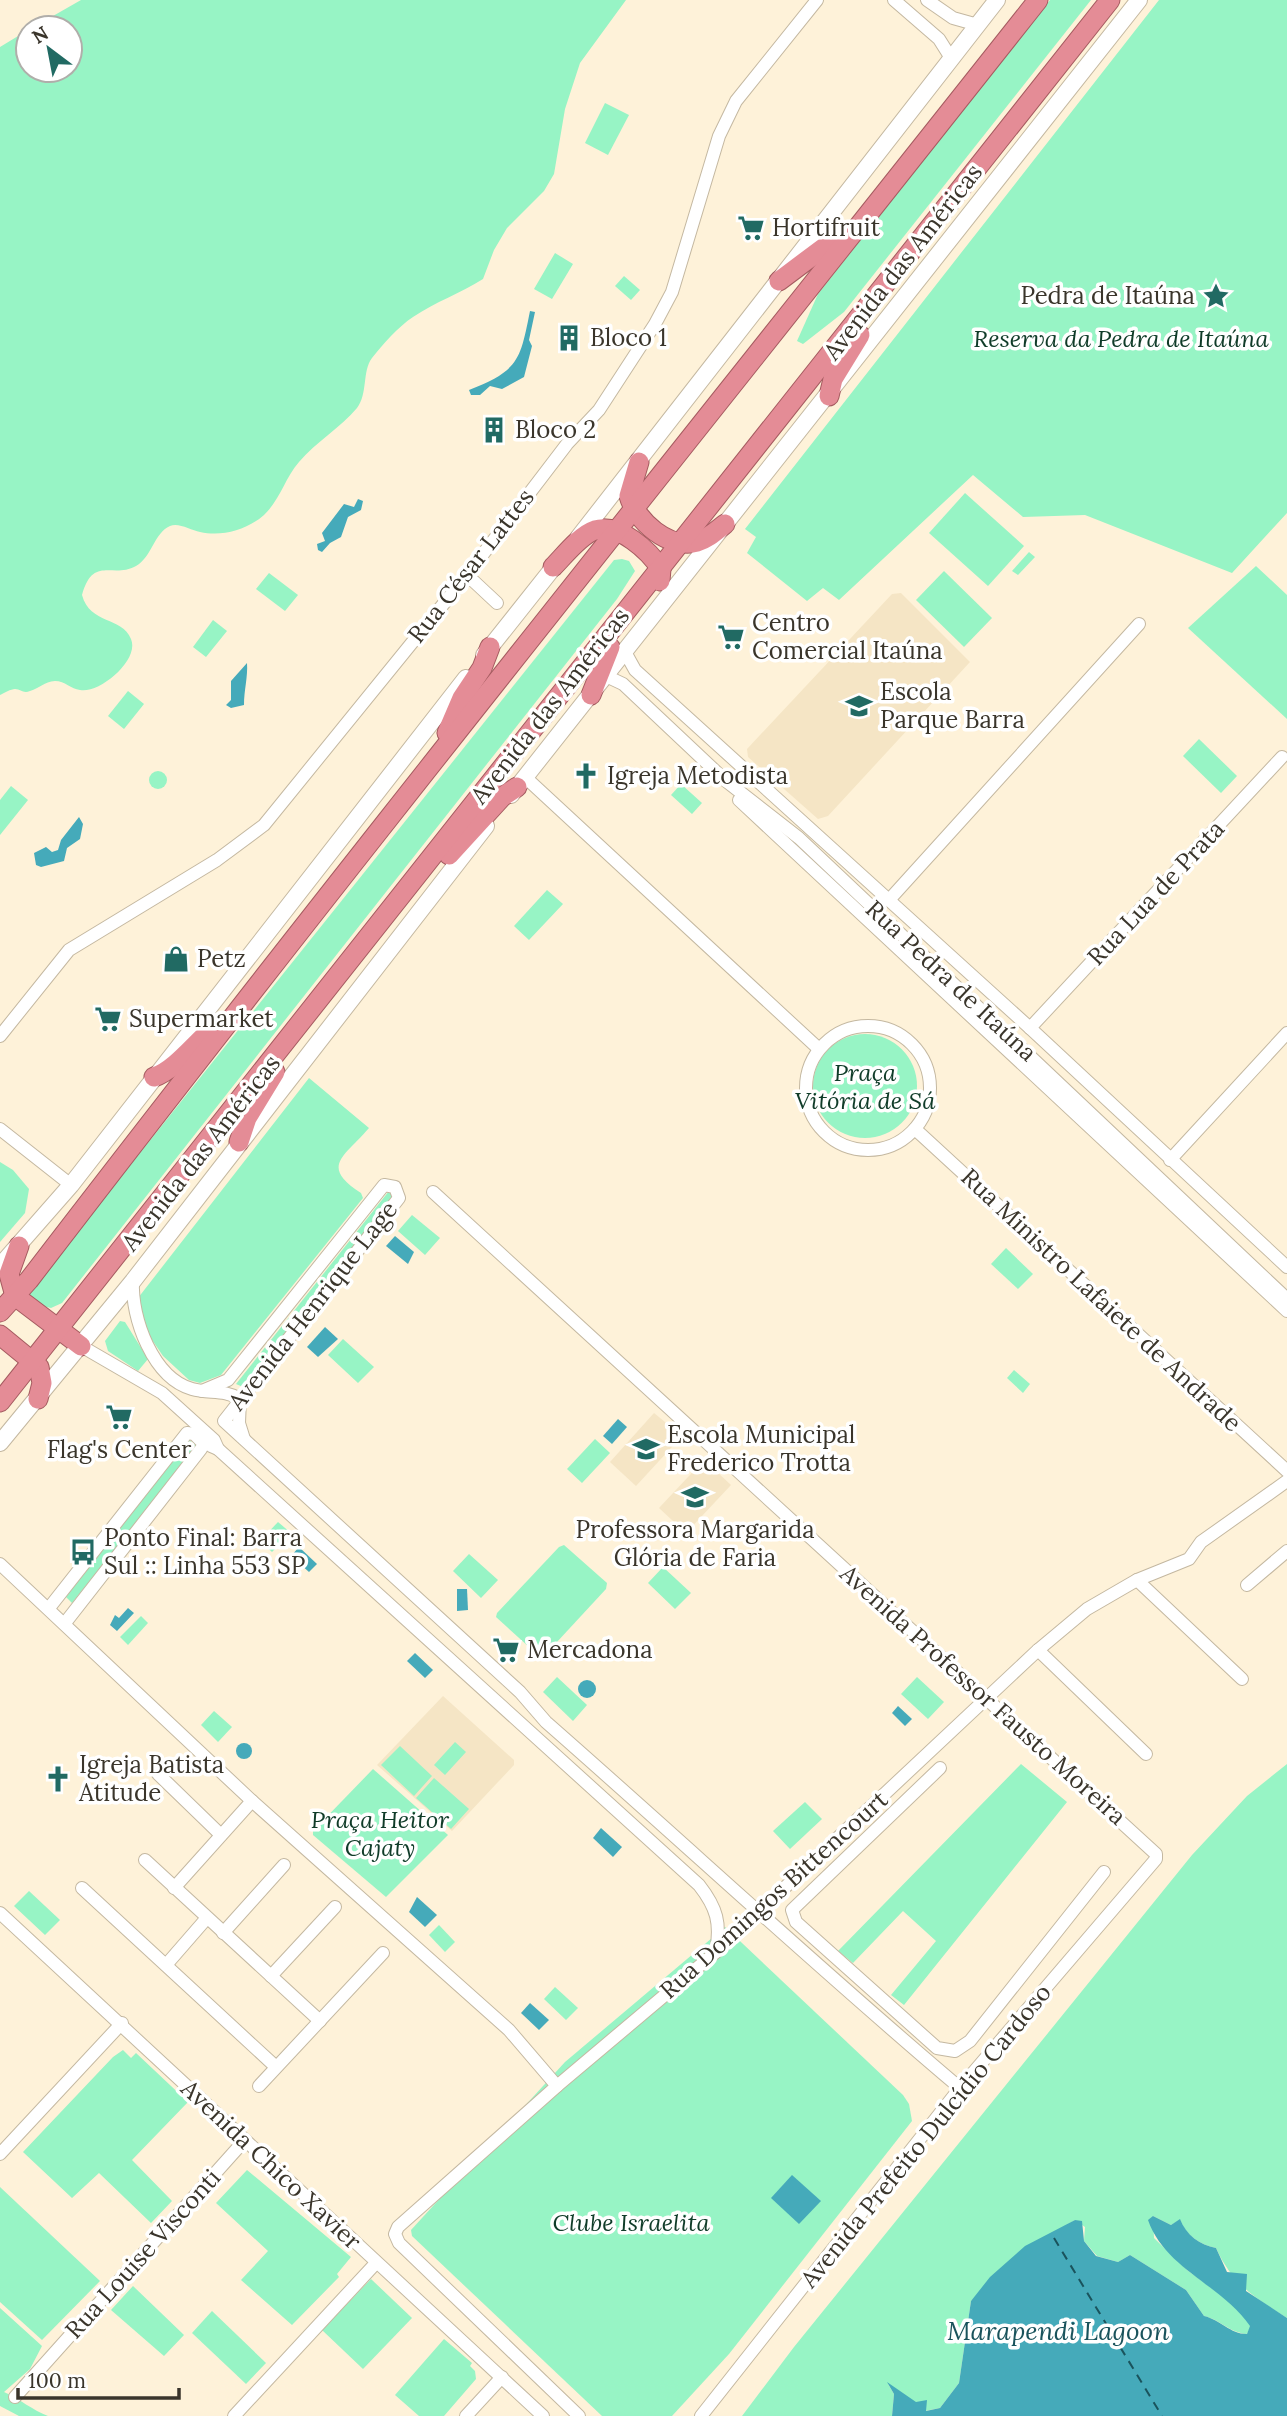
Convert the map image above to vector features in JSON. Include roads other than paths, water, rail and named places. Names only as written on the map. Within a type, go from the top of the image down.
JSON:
[{"type":"highway","points":[[0,1312],[614,532],[1038,0]]},
{"type":"highway","name":"Avenida das Américas","points":[[0,1402],[297,1031],[1110,0]]},
{"type":"highway","points":[[779,281],[823,248],[831,247],[857,217],[878,202]]},
{"type":"highway","points":[[829,396],[839,368],[904,273],[913,251]]},
{"type":"highway","points":[[639,463],[629,490],[634,508],[661,535],[681,544],[699,542],[725,524]]},
{"type":"highway","points":[[553,567],[594,531],[614,532],[637,544],[661,569],[660,581],[611,644],[591,695]]},
{"type":"highway","points":[[432,764],[461,698],[482,668],[490,647]]},
{"type":"highway","points":[[393,909],[423,884],[502,797],[521,782]]},
{"type":"highway","points":[[154,1077],[167,1072],[186,1050],[247,996]]},
{"type":"highway","points":[[239,1142],[247,1118],[287,1054],[297,1031]]},
{"type":"highway","points":[[19,1246],[9,1274],[15,1296],[80,1346]]},
{"type":"highway","points":[[0,1335],[34,1362],[41,1372],[38,1399]]},
{"type":"main road","points":[[0,1266],[71,1185],[490,647],[639,463],[998,0]]},
{"type":"main road","name":"Avenida das Américas","points":[[0,1443],[133,1281],[521,782],[829,396],[1139,0]]},
{"type":"street","name":"Rua César Lattes","points":[[0,1036],[69,950],[217,860],[264,825],[467,575],[567,444],[599,410],[655,324],[672,292],[719,135],[736,101],[817,0]]},
{"type":"street","points":[[894,0],[939,38],[951,58]]},
{"type":"street","points":[[927,0],[953,18],[978,25]]},
{"type":"street","points":[[467,575],[497,603]]},
{"type":"street","points":[[889,900],[1139,624]]},
{"type":"street","name":"Rua Pedra de Itaúna","points":[[625,652],[635,670],[1030,1028],[1287,1267]]},
{"type":"street","name":"Rua Pedra de Itaúna","points":[[606,676],[623,684],[726,781],[799,838],[1287,1298]]},
{"type":"street","points":[[718,746],[704,760],[735,796],[1287,1311]]},
{"type":"street","name":"Rua Lua de Prata","points":[[1030,1028],[1282,757]]},
{"type":"street","points":[[726,781],[740,764]]},
{"type":"street","points":[[521,782],[819,1049]]},
{"type":"street","points":[[862,1026],[891,1030],[908,1040],[921,1055],[930,1083],[926,1112],[915,1129],[899,1143],[878,1150],[856,1150],[828,1136],[820,1129],[809,1111],[805,1090],[808,1068],[819,1049],[833,1036],[862,1026]]},
{"type":"street","points":[[1170,1160],[1287,1033]]},
{"type":"street","points":[[0,1129],[71,1185]]},
{"type":"street","name":"Rua Ministro Lafaiete de Andrade","points":[[915,1129],[1287,1471]]},
{"type":"street","name":"Avenida Henrique Lage","points":[[202,1391],[228,1380],[384,1185],[395,1187],[400,1198],[224,1421],[244,1440]]},
{"type":"street","name":"Avenida Professor Fausto Moreira","points":[[433,1192],[985,1700],[1155,1851],[1156,1860]]},
{"type":"street","points":[[133,1281],[136,1317],[154,1358],[185,1386],[202,1391],[227,1392],[240,1399],[239,1423],[244,1440],[520,1692],[546,1722],[761,1910],[858,2001],[960,2088]]},
{"type":"street","points":[[80,1346],[162,1393],[215,1440],[218,1449]]},
{"type":"street","points":[[138,1378],[154,1358]]},
{"type":"street","points":[[49,1608],[187,1433],[194,1434],[204,1444],[218,1449],[699,1885],[718,1914],[720,1930],[716,1952]]},
{"type":"street","points":[[65,1623],[204,1444]]},
{"type":"street","name":"Rua Domingos Bittencourt","points":[[557,2086],[716,1952],[1038,1650],[1087,1609],[1137,1580],[1189,1559],[1201,1542],[1287,1481]]},
{"type":"street","points":[[1247,1584],[1287,1551]]},
{"type":"street","points":[[0,1564],[252,1801],[509,2029],[557,2086]]},
{"type":"street","points":[[1137,1580],[1242,1679]]},
{"type":"street","points":[[1038,1650],[1146,1754]]},
{"type":"street","points":[[940,1768],[792,1910],[796,1922],[937,2048],[946,2052],[964,2047],[1104,1872]]},
{"type":"street","points":[[158,1774],[221,1835]]},
{"type":"street","points":[[174,1888],[252,1801]]},
{"type":"street","points":[[145,1860],[206,1919],[320,2021]]},
{"type":"street","name":"Avenida Prefeito Dulcídio Cardoso","points":[[701,2416],[960,2088],[1156,1860]]},
{"type":"street","points":[[223,1933],[284,1865]]},
{"type":"street","points":[[82,1888],[276,2067]]},
{"type":"street","points":[[271,1976],[335,1907]]},
{"type":"street","name":"Avenida Chico Xavier","points":[[0,1913],[122,2023],[244,2141],[543,2416]]},
{"type":"street","points":[[166,1965],[206,1919]]},
{"type":"street","points":[[258,2086],[383,1953]]},
{"type":"street","points":[[858,2001],[873,1991]]},
{"type":"street","points":[[0,2154],[122,2023]]},
{"type":"street","name":"Avenida Chico Xavier","points":[[557,2086],[402,2222],[396,2234],[399,2243],[579,2416]]},
{"type":"street","name":"Rua Louise Visconti","points":[[15,2397],[244,2141]]},
{"type":"street","points":[[234,2416],[376,2263]]},
{"type":"street","points":[[466,2416],[502,2377]]},
{"type":"water","points":[[530,311],[535,312],[529,340],[532,346],[524,377],[502,389],[490,386],[480,395],[471,395],[469,390],[498,376],[514,362],[523,342]]},
{"type":"water","points":[[358,499],[363,501],[361,510],[348,517],[341,537],[330,543],[322,552],[318,550],[317,544],[325,541],[322,533],[344,504],[354,507]]},
{"type":"water","points":[[247,663],[244,705],[231,708],[226,705],[231,700],[231,681]]},
{"type":"water","points":[[79,817],[83,824],[80,839],[67,848],[64,861],[41,867],[36,865],[34,853],[46,847],[52,852],[58,850],[61,840]]},
{"type":"water","points":[[395,1236],[414,1252],[408,1264],[386,1246]]},
{"type":"water","points":[[325,1327],[338,1339],[318,1357],[307,1347]]},
{"type":"water","points":[[618,1419],[627,1427],[612,1444],[603,1436]]},
{"type":"water","points":[[299,1547],[317,1564],[309,1572],[291,1556]]},
{"type":"water","points":[[457,1589],[467,1589],[468,1610],[457,1611]]},
{"type":"water","points":[[128,1608],[134,1613],[117,1631],[110,1625],[115,1615],[119,1618]]},
{"type":"water","points":[[415,1653],[433,1670],[425,1678],[407,1661]]},
{"type":"water","points":[[587,1680],[593,1683],[596,1689],[593,1695],[587,1698],[581,1695],[578,1689],[581,1683]]},
{"type":"water","points":[[898,1706],[912,1719],[905,1726],[892,1713]]},
{"type":"water","points":[[244,1743],[252,1751],[244,1759],[236,1751]]},
{"type":"water","points":[[601,1828],[622,1847],[613,1857],[593,1838]]},
{"type":"water","points":[[417,1897],[437,1915],[425,1927],[409,1912]]},
{"type":"water","points":[[530,2003],[549,2020],[539,2030],[521,2013]]},
{"type":"water","points":[[792,2175],[821,2201],[799,2224],[771,2198]]},
{"type":"water","name":"Marapendi Lagoon","points":[[1153,2216],[1171,2225],[1180,2219],[1194,2238],[1216,2248],[1227,2272],[1247,2274],[1246,2291],[1287,2318],[1287,2416],[892,2416],[894,2394],[887,2382],[916,2402],[927,2400],[926,2411],[940,2408],[959,2383],[971,2301],[990,2277],[1025,2246],[1075,2220],[1082,2221],[1084,2241],[1096,2256],[1118,2262],[1130,2255],[1186,2290],[1204,2316],[1236,2332],[1247,2334],[1250,2326],[1238,2312],[1167,2251],[1148,2220]]},
{"type":"place","name":"Hortifruit","points":[[751,228]]},
{"type":"place","name":"Pedra de Itaúna","points":[[1216,296]]},
{"type":"place","name":"Bloco 1","points":[[569,338]]},
{"type":"place","name":"Bloco 2","points":[[494,430]]},
{"type":"place","name":"Centro Comercial Itaúna","points":[[731,637]]},
{"type":"place","name":"Escola Parque Barra","points":[[859,706]]},
{"type":"place","name":"Igreja Metodista","points":[[586,776]]},
{"type":"place","name":"Petz","points":[[176,959]]},
{"type":"place","name":"Supermarket","points":[[108,1019]]},
{"type":"place","name":"Flag's Center","points":[[119,1417]]},
{"type":"place","name":"Escola Municipal Frederico Trotta","points":[[646,1449]]},
{"type":"place","name":"Professora Margarida Glória de Faria","points":[[695,1497]]},
{"type":"place","name":"Ponto Final: Barra Sul :: Linha 553 SP","points":[[83,1552]]},
{"type":"place","name":"Mercadona","points":[[506,1650]]},
{"type":"place","name":"Igreja Batista Atitude","points":[[58,1779]]},
{"type":"park label","name":"Reserva da Pedra de Itaúna","points":[[1121,339]]},
{"type":"park label","name":"Praça Vitória de Sá","points":[[865,1087]]},
{"type":"park label","name":"Praça Heitor Cajaty","points":[[380,1834]]},
{"type":"park label","name":"Clube Israelita","points":[[631,2223]]}]
